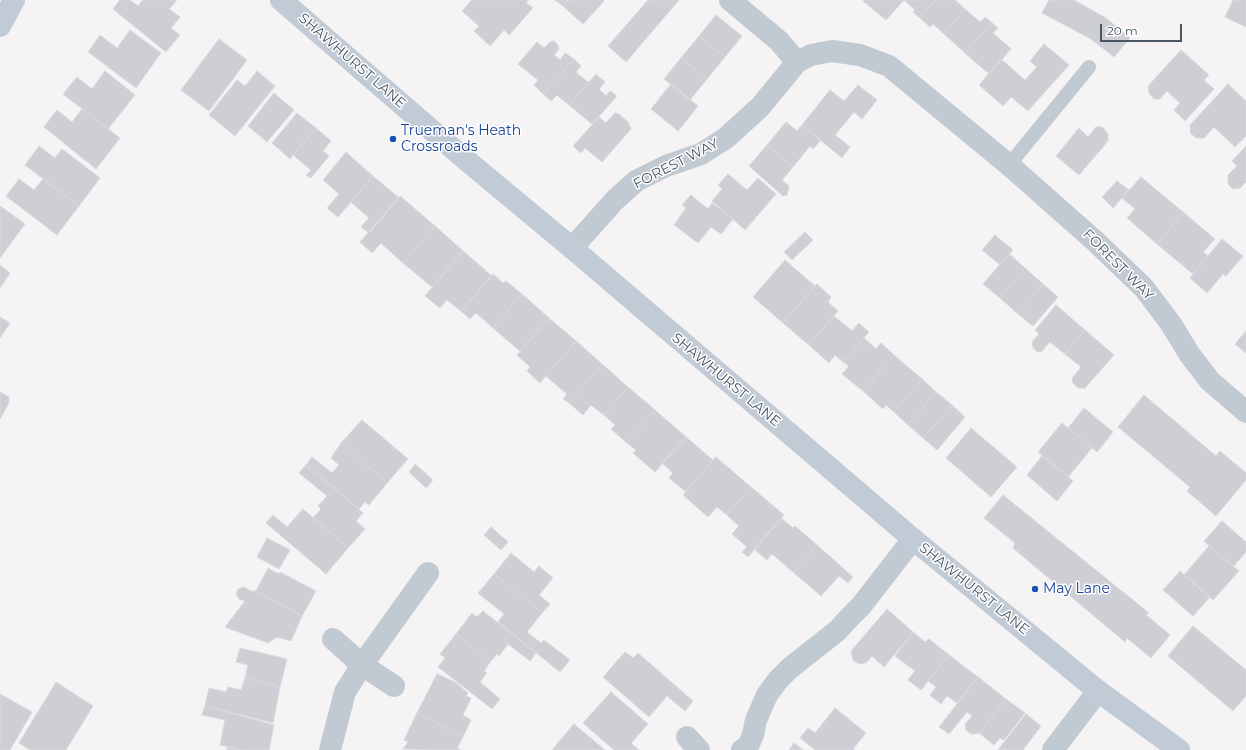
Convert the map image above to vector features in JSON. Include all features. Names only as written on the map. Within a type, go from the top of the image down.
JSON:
[{"type":"street","points":[[0,26],[14,0]]},
{"type":"street","name":"SHAWHURST LANE","points":[[281,0],[459,154],[572,248],[913,539],[1098,691],[1179,750]]},
{"type":"street","points":[[730,0],[779,41],[797,62]]},
{"type":"street","name":"FOREST WAY","points":[[572,248],[615,200],[636,181],[666,166],[701,154],[726,138],[760,107],[797,62],[811,55],[832,51],[860,55],[889,66],[1009,165],[1095,241],[1144,288],[1171,324],[1190,356],[1210,381],[1246,412]]},
{"type":"street","points":[[742,750],[748,746],[753,735],[756,720],[767,695],[778,680],[790,668],[836,631],[856,611],[913,539]]},
{"type":"street","points":[[330,750],[345,692],[362,665],[428,573]]},
{"type":"street","points":[[333,639],[362,665],[394,686]]},
{"type":"street","points":[[1053,750],[1098,691]]},
{"type":"lane","points":[[1009,165],[1089,67]]},
{"type":"building","points":[[120,0],[130,0],[138,6],[143,0],[177,0],[169,9],[180,17],[171,28],[180,35],[166,52],[113,9]]},
{"type":"building","points":[[472,0],[528,0],[526,3],[533,8],[509,35],[504,30],[490,46],[474,31],[479,26],[462,11]]},
{"type":"building","points":[[555,0],[568,0],[563,6]]},
{"type":"building","points":[[568,0],[604,1],[583,24],[563,6]]},
{"type":"building","points":[[648,0],[679,0],[626,62],[608,46]]},
{"type":"building","points":[[904,0],[886,20],[863,1]]},
{"type":"building","points":[[904,0],[936,0],[920,18],[913,12],[915,10]]},
{"type":"building","points":[[936,0],[955,0],[965,9],[944,34],[933,24],[930,27],[920,18]]},
{"type":"building","points":[[1049,0],[1074,0],[1106,18],[1130,38],[1114,57],[1091,39],[1042,13]]},
{"type":"building","points":[[1233,0],[1246,0],[1246,27],[1225,17]]},
{"type":"building","points":[[965,9],[980,22],[985,17],[992,23],[965,53],[944,34]]},
{"type":"building","points":[[716,15],[742,36],[725,57],[699,36]]},
{"type":"building","points":[[992,23],[998,28],[993,33],[1011,49],[989,74],[965,53]]},
{"type":"building","points":[[130,30],[161,53],[136,88],[88,52],[100,35],[117,48]]},
{"type":"building","points":[[699,36],[725,57],[707,79],[681,58]]},
{"type":"building","points":[[219,39],[247,60],[209,111],[181,90]]},
{"type":"building","points":[[554,41],[558,45],[559,49],[554,55],[560,60],[565,53],[574,59],[543,94],[534,85],[538,80],[518,64],[537,42],[544,48],[550,42]]},
{"type":"building","points":[[1044,44],[1069,65],[1028,111],[1011,97],[1003,106],[979,85],[1001,59],[1025,80],[1037,67],[1030,61]]},
{"type":"building","points":[[1181,50],[1209,75],[1204,80],[1214,89],[1185,121],[1174,110],[1180,103],[1167,91],[1160,99],[1154,99],[1149,93],[1148,86]]},
{"type":"building","points":[[681,58],[707,79],[690,100],[664,79]]},
{"type":"building","points":[[574,59],[581,66],[576,72],[589,83],[569,105],[557,95],[551,101],[543,94]]},
{"type":"building","points":[[105,71],[135,95],[108,129],[63,94],[77,77],[92,89]]},
{"type":"building","points":[[257,71],[275,86],[235,136],[209,115],[237,80],[245,86]]},
{"type":"building","points":[[596,74],[605,82],[599,89],[606,96],[610,91],[617,96],[592,124],[569,105]]},
{"type":"building","points":[[671,84],[698,106],[678,131],[651,109]]},
{"type":"building","points":[[1228,84],[1246,101],[1246,136],[1235,147],[1214,127],[1204,138],[1197,138],[1191,134],[1190,125]]},
{"type":"building","points":[[858,85],[877,100],[862,119],[854,112],[835,135],[850,147],[842,158],[802,125],[830,90],[844,101]]},
{"type":"building","points":[[274,93],[294,110],[267,142],[248,126]]},
{"type":"building","points":[[82,109],[120,138],[96,169],[44,127],[57,110],[72,122]]},
{"type":"building","points":[[297,113],[316,128],[290,159],[272,143]]},
{"type":"building","points":[[615,113],[619,114],[628,122],[631,129],[602,162],[585,148],[581,153],[573,146],[599,117],[606,123]]},
{"type":"building","points":[[786,122],[797,131],[802,125],[821,140],[813,149],[810,146],[793,167],[767,145]]},
{"type":"building","points":[[1096,127],[1102,127],[1108,134],[1108,141],[1079,175],[1056,156],[1079,128],[1088,137]]},
{"type":"building","points":[[316,128],[331,141],[323,151],[329,156],[311,178],[306,175],[311,170],[293,155]]},
{"type":"building","points":[[767,145],[793,167],[782,180],[789,186],[787,195],[783,196],[749,166]]},
{"type":"building","points":[[39,146],[55,158],[62,149],[100,178],[79,206],[25,165]]},
{"type":"building","points":[[1246,146],[1246,182],[1240,188],[1233,189],[1228,184],[1228,175],[1237,166],[1232,161]]},
{"type":"building","points":[[346,152],[373,176],[338,217],[327,208],[339,194],[323,180]]},
{"type":"building","points":[[728,174],[747,190],[758,178],[776,194],[745,230],[712,201],[722,189],[718,185]]},
{"type":"building","points":[[373,176],[399,198],[369,233],[361,227],[369,218],[351,202]]},
{"type":"building","points":[[1141,177],[1183,212],[1157,244],[1127,218],[1135,209],[1122,198]]},
{"type":"building","points":[[19,179],[34,190],[43,179],[79,206],[57,235],[6,196]]},
{"type":"building","points":[[1117,181],[1129,190],[1113,208],[1102,197]]},
{"type":"building","points":[[691,195],[708,209],[712,203],[733,219],[721,234],[711,227],[698,243],[674,225],[686,208],[682,205]]},
{"type":"building","points":[[400,196],[435,226],[403,263],[381,243],[372,253],[360,242]]},
{"type":"building","points":[[0,206],[25,224],[0,258]]},
{"type":"building","points":[[1183,212],[1215,239],[1203,252],[1208,256],[1193,274],[1157,244]]},
{"type":"building","points":[[435,226],[463,251],[432,287],[403,263]]},
{"type":"building","points":[[805,232],[813,240],[792,260],[784,252]]},
{"type":"building","points":[[995,235],[1013,250],[1000,265],[982,250]]},
{"type":"building","points":[[1222,239],[1243,256],[1226,276],[1223,274],[1207,293],[1190,278]]},
{"type":"building","points":[[463,251],[492,276],[461,311],[447,300],[440,308],[425,296]]},
{"type":"building","points":[[1009,254],[1025,268],[1000,298],[983,284]]},
{"type":"building","points":[[785,260],[815,286],[783,323],[753,297]]},
{"type":"building","points":[[0,265],[10,273],[0,288]]},
{"type":"building","points":[[1025,268],[1043,284],[1018,314],[1000,298]]},
{"type":"building","points":[[493,274],[503,283],[506,281],[522,294],[493,328],[476,313],[470,319],[461,311]]},
{"type":"building","points":[[817,284],[831,297],[828,302],[838,311],[809,345],[783,323]]},
{"type":"building","points":[[1043,284],[1058,297],[1033,326],[1018,314]]},
{"type":"building","points":[[522,294],[549,318],[520,351],[493,328]]},
{"type":"building","points":[[1056,305],[1085,330],[1065,354],[1050,342],[1041,352],[1036,351],[1032,342],[1039,334],[1035,330]]},
{"type":"building","points":[[834,316],[852,331],[859,323],[869,332],[843,362],[835,355],[829,363],[809,345]]},
{"type":"building","points":[[0,317],[10,323],[0,338]]},
{"type":"building","points":[[549,318],[576,341],[540,383],[527,371],[530,367],[517,355]]},
{"type":"building","points":[[1085,330],[1114,355],[1085,388],[1078,388],[1072,382],[1073,377],[1081,367],[1065,354]]},
{"type":"building","points":[[1246,331],[1246,353],[1235,344]]},
{"type":"building","points":[[864,338],[876,349],[881,343],[894,355],[863,391],[842,374],[849,366],[843,362]]},
{"type":"building","points":[[576,341],[602,364],[569,403],[563,399],[567,394],[546,376]]},
{"type":"building","points":[[894,355],[922,379],[894,412],[886,405],[883,409],[863,391]]},
{"type":"building","points":[[602,364],[628,387],[604,415],[591,405],[583,415],[569,403]]},
{"type":"building","points":[[922,379],[936,392],[908,425],[894,412]]},
{"type":"building","points":[[628,387],[655,410],[627,443],[611,429],[615,425],[604,415]]},
{"type":"building","points":[[0,392],[9,397],[9,403],[0,419]]},
{"type":"building","points":[[936,392],[952,405],[923,438],[908,425]]},
{"type":"building","points":[[1144,395],[1216,456],[1220,451],[1246,473],[1246,480],[1216,516],[1187,491],[1190,487],[1118,427]]},
{"type":"building","points":[[952,405],[965,417],[937,450],[923,438]]},
{"type":"building","points":[[1084,408],[1113,432],[1097,452],[1068,428]]},
{"type":"building","points":[[655,410],[686,437],[655,472],[633,453],[636,450],[627,443]]},
{"type":"building","points":[[362,420],[408,459],[387,483],[341,443]]},
{"type":"building","points":[[1062,423],[1092,448],[1068,477],[1038,452]]},
{"type":"building","points":[[971,428],[1017,467],[991,497],[946,458]]},
{"type":"building","points":[[686,437],[713,460],[686,492],[669,478],[673,473],[662,463]]},
{"type":"building","points":[[341,443],[387,483],[369,505],[365,502],[359,509],[306,465],[312,457],[332,473],[339,465],[331,458]]},
{"type":"building","points":[[1042,456],[1073,481],[1057,501],[1027,475]]},
{"type":"building","points":[[716,457],[751,487],[727,515],[717,507],[708,517],[683,495]]},
{"type":"building","points":[[415,464],[433,480],[426,488],[409,472]]},
{"type":"building","points":[[306,465],[363,513],[356,521],[365,529],[348,548],[313,518],[321,509],[318,506],[327,496],[299,473]]},
{"type":"building","points":[[751,487],[784,515],[748,557],[742,552],[747,547],[732,534],[739,526],[727,515]]},
{"type":"building","points":[[1003,495],[1149,613],[1146,615],[1170,635],[1151,658],[1127,638],[1125,642],[1013,548],[1015,543],[984,518]]},
{"type":"building","points":[[303,509],[348,548],[326,574],[266,523],[273,515],[287,527]]},
{"type":"building","points":[[781,518],[793,528],[795,526],[817,545],[793,572],[772,554],[767,560],[754,549]]},
{"type":"building","points":[[1222,521],[1246,542],[1246,552],[1233,567],[1204,541]]},
{"type":"building","points":[[491,527],[508,542],[501,550],[484,535]]},
{"type":"building","points":[[267,538],[290,550],[279,569],[257,557]]},
{"type":"building","points":[[817,545],[853,577],[848,583],[839,576],[821,596],[793,572]]},
{"type":"building","points":[[1209,546],[1239,571],[1213,600],[1184,575]]},
{"type":"building","points":[[511,553],[534,572],[539,566],[553,578],[539,595],[550,604],[542,613],[494,574]]},
{"type":"building","points":[[268,568],[279,574],[280,572],[316,591],[302,616],[256,591]]},
{"type":"building","points":[[1180,571],[1210,597],[1193,616],[1163,590]]},
{"type":"building","points":[[494,574],[542,613],[527,632],[541,643],[544,640],[570,660],[560,672],[498,622],[504,614],[478,593]]},
{"type":"building","points":[[244,587],[251,591],[256,591],[302,616],[291,641],[277,637],[268,643],[225,627],[245,601],[239,599],[236,594],[238,589]]},
{"type":"building","points":[[887,609],[913,632],[884,667],[872,656],[867,662],[862,664],[857,663],[853,660],[851,651]]},
{"type":"building","points":[[483,611],[536,653],[530,661],[508,644],[499,656],[497,654],[491,661],[456,634],[472,613],[477,617]]},
{"type":"building","points":[[1193,626],[1246,670],[1246,696],[1233,711],[1168,656]]},
{"type":"building","points":[[913,632],[925,642],[929,639],[949,655],[921,690],[908,680],[915,671],[895,656]]},
{"type":"building","points":[[456,634],[491,661],[484,671],[487,673],[480,682],[500,699],[492,709],[438,667],[445,658],[440,654]]},
{"type":"building","points":[[240,648],[287,659],[280,687],[245,678],[248,665],[236,662]]},
{"type":"building","points":[[625,652],[633,658],[638,653],[693,701],[685,711],[667,696],[649,717],[603,677]]},
{"type":"building","points":[[949,655],[978,677],[957,703],[947,696],[941,704],[930,695],[936,687],[928,681]]},
{"type":"building","points":[[437,674],[455,682],[468,693],[466,696],[471,698],[463,715],[471,720],[463,737],[417,713]]},
{"type":"building","points":[[978,677],[1006,699],[979,733],[971,734],[966,730],[965,724],[972,716],[967,712],[949,734],[939,727]]},
{"type":"building","points":[[245,678],[280,687],[273,723],[205,706],[209,688],[226,692],[228,687],[241,690]]},
{"type":"building","points":[[56,682],[93,706],[66,750],[30,750],[19,743]]},
{"type":"building","points":[[611,692],[648,724],[631,743],[639,750],[614,750],[583,723]]},
{"type":"building","points":[[0,694],[32,712],[10,750],[0,750]]},
{"type":"building","points":[[1006,699],[1025,713],[1004,740],[1000,738],[994,745],[979,733]]},
{"type":"building","points":[[205,706],[274,725],[269,750],[243,750],[220,745],[225,720],[202,715]]},
{"type":"building","points":[[835,708],[866,733],[853,749],[855,750],[815,750],[800,738],[808,728],[815,733]]},
{"type":"building","points":[[417,713],[463,737],[457,748],[461,750],[403,749],[408,742],[404,740]]},
{"type":"building","points":[[1026,714],[1041,726],[1023,750],[998,750]]},
{"type":"building","points":[[574,724],[605,750],[552,750]]},
{"type":"building","points":[[794,743],[803,750],[789,750]]},
{"type":"building","points":[[227,747],[243,750],[227,750]]},
{"type":"place","name":"Trueman's Heath Crossroads","points":[[393,139]]},
{"type":"place","name":"May Lane","points":[[1035,589]]}]
